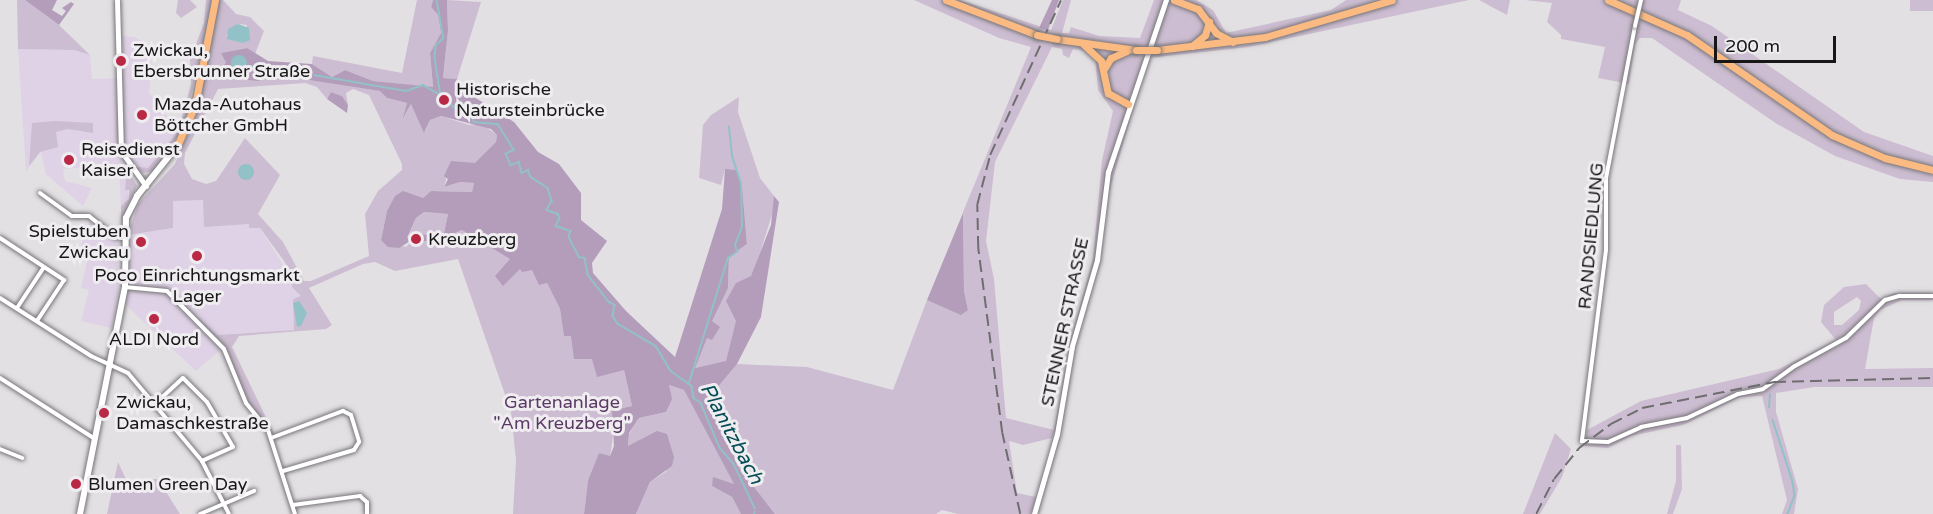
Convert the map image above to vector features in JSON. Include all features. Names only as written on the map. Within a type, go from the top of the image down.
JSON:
[{"type":"highway","points":[[177,146],[195,105],[215,0]]},
{"type":"highway","points":[[946,0],[1037,35],[1083,44],[1134,50],[1189,48],[1237,42],[1392,0]]},
{"type":"highway","points":[[1174,0],[1198,9],[1209,20],[1216,33],[1237,42]]},
{"type":"highway","points":[[1608,0],[1687,35],[1795,111],[1852,145],[1933,170]]},
{"type":"highway","points":[[1189,48],[1205,35],[1209,20]]},
{"type":"highway","points":[[1083,44],[1098,56],[1108,93],[1128,104]]},
{"type":"highway","points":[[1103,72],[1111,58],[1134,50]]},
{"type":"main road","points":[[80,514],[125,287],[124,238],[128,212],[177,146]]},
{"type":"street","points":[[117,0],[121,151],[146,186]]},
{"type":"street","name":"STENNER STRASSE","points":[[1034,514],[1057,434],[1072,346],[1097,260],[1105,184],[1128,104],[1166,0]]},
{"type":"street","name":"RANDSIEDLUNG","points":[[1641,0],[1606,178],[1606,250],[1582,441],[1608,442],[1641,427],[1687,418],[1738,394],[1769,386],[1787,370],[1846,338],[1885,300],[1899,296],[1933,296]]},
{"type":"street","points":[[40,194],[72,216],[89,216],[114,236],[124,238]]},
{"type":"street","points":[[0,238],[64,280],[38,321]]},
{"type":"street","points":[[17,308],[44,267]]},
{"type":"street","points":[[125,287],[164,290],[182,304],[224,349],[237,387],[271,438],[295,514]]},
{"type":"street","points":[[0,298],[110,365],[128,373],[202,461],[226,503],[229,514]]},
{"type":"street","points":[[0,378],[95,439]]},
{"type":"street","points":[[155,404],[183,378],[207,402],[233,447],[202,461]]},
{"type":"street","points":[[271,438],[343,411],[351,415],[358,442],[354,450],[283,471]]},
{"type":"street","points":[[0,449],[22,458]]},
{"type":"street","points":[[200,514],[254,491]]},
{"type":"street","points":[[293,505],[360,496],[366,502],[367,514]]},
{"type":"shaded area","points":[[25,0],[57,0],[52,10],[62,16],[66,11],[62,8],[71,2],[74,4],[59,25]]},
{"type":"shaded area","points":[[433,0],[447,0],[448,31],[443,78],[457,79],[455,85],[514,122],[538,152],[559,164],[581,193],[581,220],[607,241],[592,263],[593,273],[626,311],[675,357],[722,209],[725,169],[736,170],[742,186],[747,244],[729,257],[728,288],[712,321],[720,327],[712,340],[707,338],[695,368],[726,361],[736,321],[726,301],[736,283],[751,276],[771,225],[774,196],[779,202],[761,317],[737,364],[712,394],[709,406],[729,440],[737,465],[775,514],[741,514],[732,497],[712,486],[713,477],[734,484],[684,390],[669,385],[672,399],[666,412],[639,418],[629,433],[628,446],[657,431],[667,434],[674,457],[672,466],[650,482],[636,514],[584,514],[588,480],[599,453],[610,456],[614,446],[612,411],[632,406],[624,370],[597,377],[592,359],[574,359],[571,336],[564,336],[560,309],[547,283],[539,285],[532,270],[522,272],[520,269],[503,286],[495,276],[510,259],[462,230],[441,239],[419,242],[415,238],[399,248],[388,247],[381,240],[387,211],[395,196],[403,191],[423,198],[431,191],[472,192],[474,183],[460,182],[444,187],[448,179],[444,176],[451,161],[475,163],[496,142],[497,135],[491,129],[441,116],[430,120],[424,133],[411,104],[403,118],[407,103],[387,98],[380,91],[263,73],[259,81],[248,80],[247,76],[222,72],[220,68],[226,63],[221,53],[247,48],[268,61],[312,64],[332,77],[345,70],[373,81],[433,87],[430,53],[441,33],[438,15],[431,7]],"holes":[[[424,212],[448,214],[441,237],[420,234],[407,238],[416,218]]]},
{"type":"shaded area","points":[[1052,0],[1059,0],[1048,30],[1039,28]]},
{"type":"shaded area","points":[[123,36],[135,37],[146,44],[152,66],[149,93],[178,131],[148,168],[142,169],[134,163],[125,170],[129,199],[125,206],[121,206],[119,164],[63,169],[65,181],[92,188],[83,206],[46,174],[41,152],[26,171],[18,49],[74,50],[90,55],[92,79],[120,78],[123,77]]},
{"type":"shaded area","points":[[331,92],[342,96],[348,105],[347,113],[327,99]]},
{"type":"shaded area","points":[[203,200],[260,228],[314,314],[304,329],[216,335],[225,346],[196,371],[124,303],[128,285],[128,235],[173,228],[172,201]]},
{"type":"shaded area","points":[[963,213],[964,291],[968,310],[961,315],[927,300]]},
{"type":"shaded area","points":[[90,219],[118,241],[118,295],[111,328],[81,321],[89,290],[81,288],[88,257],[79,252]]},
{"type":"green space","points":[[17,0],[25,0],[59,25],[90,55],[74,50],[18,49]]},
{"type":"green space","points":[[178,0],[190,0],[197,7],[181,18],[176,13]]},
{"type":"green space","points":[[206,0],[213,0],[184,126],[154,171],[143,173],[131,166],[148,168],[178,131],[191,84],[190,60],[204,23]]},
{"type":"green space","name":"Gartenanlage \"Am Kreuzberg\"","points":[[219,0],[223,0],[236,14],[250,17],[264,31],[255,54],[247,48],[221,53],[226,63],[222,72],[247,76],[263,73],[381,91],[387,98],[407,103],[405,115],[411,104],[425,132],[430,120],[441,116],[469,125],[482,124],[497,135],[496,142],[475,164],[451,162],[444,187],[460,182],[474,183],[472,192],[431,191],[423,198],[387,211],[381,240],[406,247],[415,238],[419,242],[441,239],[462,230],[511,259],[503,285],[520,269],[532,269],[547,283],[560,309],[564,335],[571,335],[592,358],[624,370],[632,406],[614,429],[610,457],[599,453],[588,480],[584,514],[513,514],[516,460],[511,412],[458,259],[395,271],[375,262],[363,264],[309,288],[332,325],[326,329],[239,336],[232,347],[274,434],[250,406],[225,346],[192,312],[217,335],[294,330],[293,299],[301,296],[292,287],[291,273],[284,261],[260,228],[249,228],[249,224],[204,227],[203,200],[173,201],[173,228],[128,235],[138,204],[175,164],[195,118]],"holes":[[[238,24],[247,25],[243,43],[226,36]],[[305,83],[317,87],[327,99],[331,92],[342,96],[348,105],[346,93],[353,89],[369,95],[402,164],[402,170],[378,191],[365,214],[369,256],[311,281],[304,281],[283,242],[258,214],[280,175],[245,138],[216,181],[206,184],[192,179],[184,164],[185,153],[218,89]]]},
{"type":"green space","points":[[417,0],[433,0],[431,7],[438,15],[441,33],[430,53],[433,88],[373,81],[345,70],[332,77],[312,64],[313,56],[402,73]]},
{"type":"green space","points":[[447,0],[481,2],[457,79],[443,78],[448,31]]},
{"type":"green space","points":[[914,0],[960,0],[1051,30],[1063,0],[1071,0],[1062,33],[1069,33],[1071,27],[1099,36],[1140,38],[1154,0],[1196,0],[1213,10],[1226,33],[1331,10],[1346,0],[1469,0],[1248,47],[1148,58],[1106,203],[1102,250],[1075,348],[1061,430],[1055,430],[1052,438],[1023,445],[1009,441],[1017,493],[1036,497],[1031,514],[958,514],[942,510],[936,514],[775,514],[737,465],[729,440],[709,406],[712,394],[737,364],[807,367],[893,390],[927,300],[968,310],[964,291],[963,212],[1031,47],[999,38]],"holes":[[[1052,47],[1062,49],[1063,55],[1069,58],[1073,49],[1086,51],[1095,57],[1098,90],[1113,111],[1102,160],[1093,259],[1070,341],[1054,430],[1006,418],[994,279],[986,241],[995,162]]]},
{"type":"green space","points":[[1479,0],[1510,0],[1507,15],[1490,6]]},
{"type":"green space","points":[[1525,0],[1681,0],[1678,10],[1712,26],[1864,132],[1933,156],[1933,182],[1900,179],[1835,156],[1777,124],[1652,38],[1640,38],[1635,44],[1629,84],[1598,78],[1605,47],[1561,39],[1561,35],[1547,22],[1552,3]]},
{"type":"green space","points":[[1910,0],[1933,0],[1933,11],[1910,11]]},
{"type":"green space","points":[[739,97],[738,112],[760,178],[774,196],[774,208],[726,362],[694,368],[716,307],[728,288],[729,257],[747,244],[742,186],[725,169],[721,185],[699,178],[703,125],[711,115]]},
{"type":"green space","points":[[55,121],[93,123],[93,133],[68,129],[56,132],[58,147],[40,152],[29,166],[32,123]]},
{"type":"green space","points":[[127,169],[137,186],[121,221],[121,206],[129,199],[129,190],[125,190]]},
{"type":"green space","points":[[424,212],[448,214],[444,233],[441,237],[407,239],[416,218]]},
{"type":"green space","points":[[1866,284],[1881,299],[1894,293],[1933,293],[1933,300],[1902,300],[1880,310],[1874,318],[1865,369],[1933,368],[1933,387],[1814,387],[1776,393],[1776,412],[1798,489],[1794,514],[1782,514],[1787,500],[1762,396],[1740,397],[1683,425],[1631,436],[1608,448],[1585,446],[1587,430],[1641,401],[1779,369],[1836,340],[1821,322],[1824,305],[1844,287]],"holes":[[[1857,297],[1861,301],[1859,310],[1842,325],[1834,325],[1834,312]]]},
{"type":"green space","points":[[669,385],[684,390],[735,485],[712,486],[732,497],[741,514],[636,514],[650,482],[667,471],[633,445],[628,447],[629,434],[639,418],[666,412]]},
{"type":"green space","points":[[1555,433],[1571,449],[1562,477],[1540,514],[1523,514]]},
{"type":"green space","points":[[1676,445],[1681,445],[1682,489],[1673,514],[1667,514],[1676,481]]},
{"type":"green space","points":[[118,462],[130,488],[140,480],[158,479],[180,514],[107,514]]},
{"type":"water","points":[[238,24],[249,28],[250,40],[243,43],[227,39],[228,29]]},
{"type":"water","points":[[239,55],[247,63],[239,71],[231,63]]},
{"type":"water","points":[[246,164],[254,172],[246,180],[238,172]]},
{"type":"water","points":[[299,301],[307,313],[301,326],[297,327],[293,303]]},
{"type":"waterway","name":"Planitzbach","points":[[437,0],[444,38],[436,46],[435,58],[441,95],[459,112],[472,115],[474,122],[498,124],[514,150],[506,154],[511,165],[519,162],[522,173],[528,170],[531,177],[548,188],[552,201],[547,210],[558,214],[560,219],[556,226],[571,231],[569,237],[579,257],[585,258],[588,275],[609,302],[615,305],[613,316],[618,324],[656,346],[671,371],[692,386],[694,398],[701,403],[720,448],[734,464],[755,508]]},
{"type":"waterway","points":[[247,66],[308,72]]},
{"type":"waterway","points":[[314,75],[406,91],[423,85],[440,95]]},
{"type":"waterway","points":[[689,383],[728,258],[737,252],[735,245],[742,227],[741,184],[732,156],[729,127]]},
{"type":"waterway","points":[[1769,408],[1770,395]]},
{"type":"waterway","points":[[1773,420],[1793,482],[1795,496],[1788,514]]},
{"type":"railway","points":[[1020,514],[1002,433],[978,248],[977,205],[990,155],[1061,0]]},
{"type":"railway","points":[[1536,514],[1554,479],[1579,448],[1611,424],[1642,408],[1774,382],[1933,378]]},
{"type":"place","name":"Zwickau, Ebersbrunner Straße","points":[[121,61]]},
{"type":"place","name":"Historische Natursteinbrücke","points":[[444,100]]},
{"type":"place","name":"Mazda-Autohaus Böttcher GmbH","points":[[142,115]]},
{"type":"place","name":"Reisedienst Kaiser","points":[[69,160]]},
{"type":"place","name":"Kreuzberg","points":[[416,239]]},
{"type":"place","name":"Spielstuben Zwickau","points":[[141,242]]},
{"type":"place","name":"Poco Einrichtungsmarkt Lager","points":[[197,256]]},
{"type":"place","name":"ALDI Nord","points":[[154,319]]},
{"type":"place","name":"Zwickau, Damaschkestraße","points":[[104,413]]},
{"type":"place","name":"Blumen Green Day","points":[[76,484]]}]
